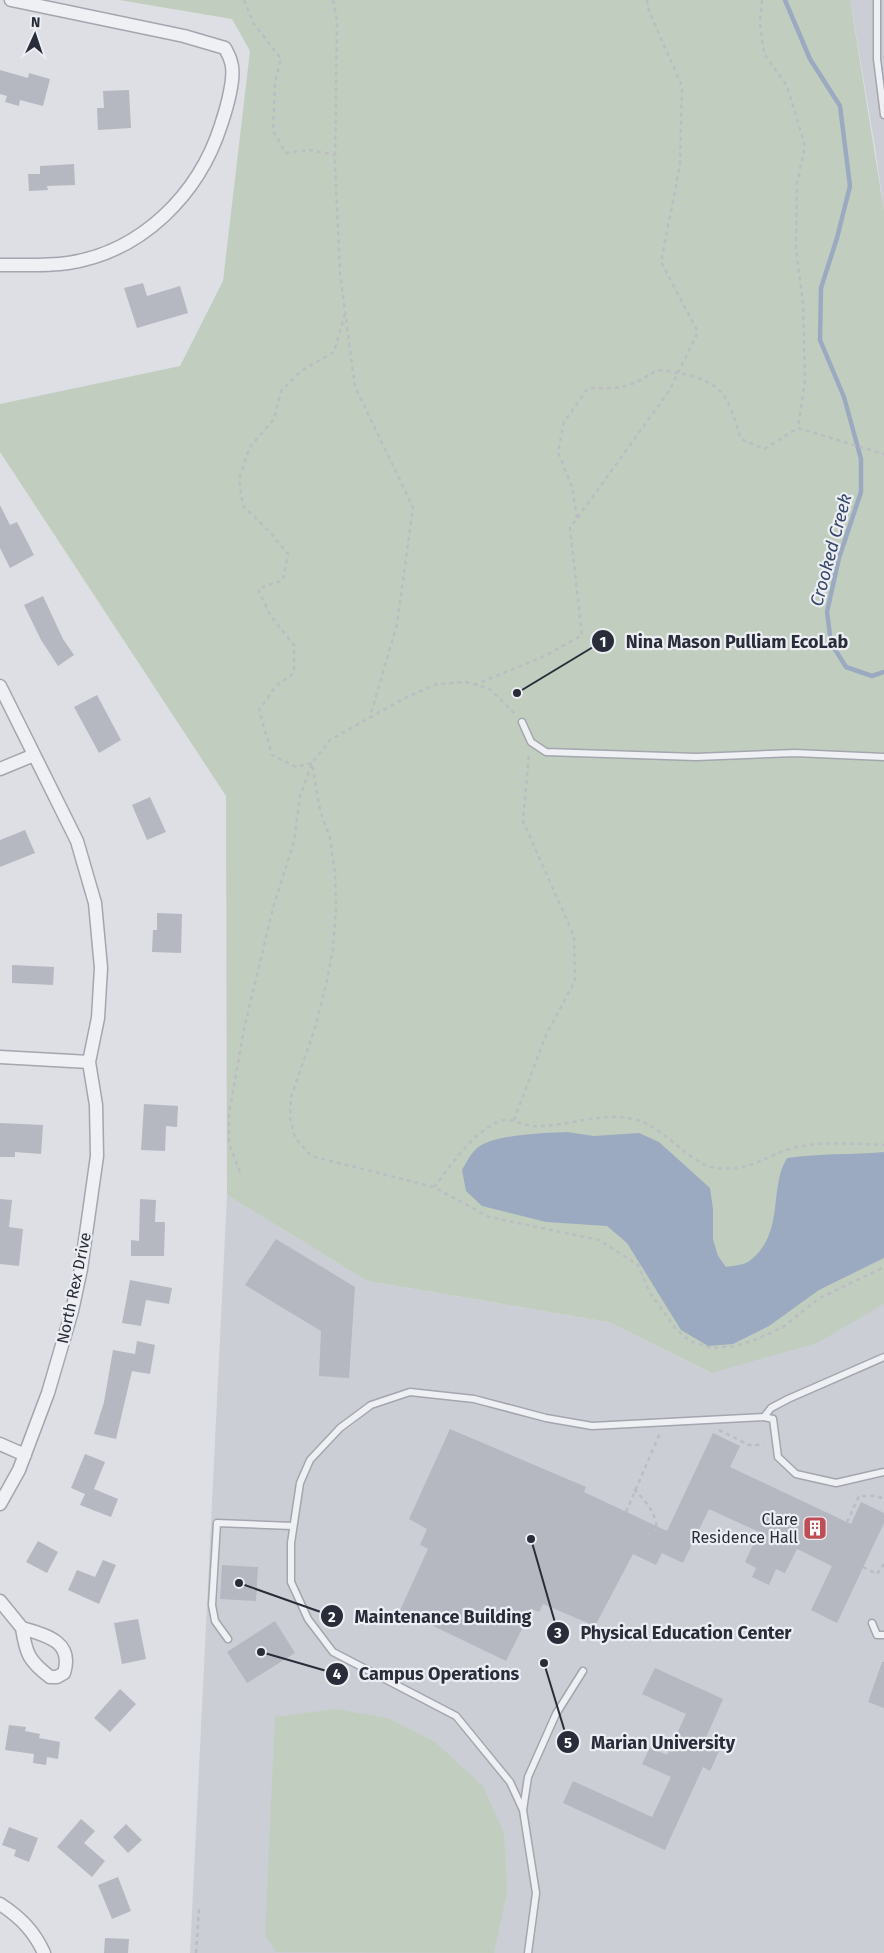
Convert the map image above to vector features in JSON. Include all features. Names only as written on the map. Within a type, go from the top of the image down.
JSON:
[{"type":"street","points":[[0,265],[56,264],[98,255],[130,241],[160,221],[189,189],[204,165],[219,132],[228,98],[232,70],[232,63],[225,48],[148,28],[11,0]]},
{"type":"street","points":[[0,686],[77,841],[95,903],[100,946],[101,982],[98,1018],[89,1062],[0,1057]]},
{"type":"street","points":[[0,769],[34,755]]},
{"type":"street","name":"North Rex Drive","points":[[0,1504],[25,1455],[61,1353],[84,1248],[97,1140],[96,1105],[89,1062]]},
{"type":"street","points":[[0,1444],[25,1455]]},
{"type":"street","points":[[0,1601],[22,1628]]},
{"type":"street","points":[[0,1904],[20,1918],[34,1934],[44,1953]]},
{"type":"lane","points":[[877,0],[877,59],[884,115]]},
{"type":"lane","points":[[522,722],[531,742],[546,752],[696,757],[795,753],[884,757]]},
{"type":"lane","points":[[764,1417],[771,1408],[788,1399],[884,1357]]},
{"type":"lane","points":[[528,1953],[536,1893],[523,1810],[510,1782],[456,1716],[333,1652],[308,1619],[291,1582],[294,1526],[300,1483],[310,1460],[340,1428],[371,1405],[410,1392],[474,1399],[546,1418],[592,1426],[764,1417],[773,1419],[778,1457],[796,1474],[836,1483],[884,1472]]},
{"type":"lane","points":[[228,1639],[215,1621],[212,1605],[217,1524],[294,1526]]},
{"type":"lane","points":[[872,1623],[877,1635],[884,1635]]},
{"type":"lane","points":[[523,1810],[528,1777],[556,1714],[583,1671]]},
{"type":"path","points":[[244,0],[254,24],[281,59],[275,82],[272,131],[286,153],[310,150],[335,155]]},
{"type":"path","points":[[333,0],[338,20],[335,155],[340,273],[354,388],[413,507],[397,624],[370,717]]},
{"type":"path","points":[[474,684],[545,656],[582,636],[570,528],[669,391],[698,332],[661,262],[680,165],[682,86],[649,11],[647,0]]},
{"type":"path","points":[[762,0],[760,22],[764,54],[787,86],[805,146],[797,183],[796,250],[803,303],[804,381],[798,428]]},
{"type":"path","points":[[312,764],[296,767],[272,755],[259,710],[276,686],[294,673],[294,645],[270,616],[258,589],[283,580],[288,554],[270,532],[243,506],[240,479],[250,448],[274,419],[281,391],[300,371],[334,352],[345,314]]},
{"type":"path","points":[[577,518],[572,487],[558,452],[564,422],[588,388],[614,389],[636,384],[657,370],[678,372],[720,390],[741,439],[764,449],[798,428],[884,454]]},
{"type":"path","points":[[240,1172],[228,1143],[229,1114],[244,1029],[273,908],[294,841],[300,797],[312,764],[330,740],[402,699],[437,684],[466,682],[490,690],[522,722]]},
{"type":"path","points":[[514,1120],[546,1035],[575,981],[574,936],[523,821],[531,742]]},
{"type":"path","points":[[312,764],[320,810],[330,838],[335,873],[336,908],[333,949],[326,986],[315,1028],[291,1097],[290,1118],[295,1138],[312,1156],[434,1186],[489,1217],[599,1240],[629,1257],[638,1265],[650,1293],[676,1329],[690,1341],[712,1348],[735,1346],[757,1339],[783,1326],[818,1300],[884,1267]]},
{"type":"path","points":[[434,1186],[480,1133],[499,1121],[514,1120],[532,1126],[617,1117],[640,1121],[714,1168],[730,1169],[737,1169],[759,1162],[795,1147],[825,1143],[884,1145]]},
{"type":"path","points":[[717,1429],[749,1445],[764,1445]]},
{"type":"path","points":[[626,1512],[634,1489],[660,1433],[666,1432]]},
{"type":"path","points":[[634,1489],[650,1505],[656,1520],[657,1529],[647,1535]]},
{"type":"path","points":[[847,1522],[858,1496],[877,1496],[884,1499]]},
{"type":"path","points":[[864,1567],[877,1574],[884,1564]]},
{"type":"path","points":[[196,1953],[199,1909]]},
{"type":"shaded area","points":[[850,0],[884,0],[884,211],[875,147]]},
{"type":"shaded area","points":[[227,1195],[367,1281],[608,1322],[710,1373],[884,1304],[884,1953],[190,1953]]},
{"type":"green space","points":[[119,0],[850,0],[884,211],[884,1304],[817,1343],[711,1373],[608,1322],[367,1281],[227,1195],[226,796],[0,452],[0,404],[180,366],[223,281],[250,51],[232,19]]},
{"type":"green space","points":[[335,1709],[388,1718],[435,1742],[483,1786],[504,1833],[507,1893],[494,1953],[276,1952],[265,1935],[275,1717]]},
{"type":"water","points":[[567,1132],[594,1136],[639,1133],[659,1142],[710,1188],[713,1209],[713,1239],[718,1256],[726,1267],[748,1262],[760,1251],[767,1239],[775,1211],[781,1170],[787,1158],[811,1155],[884,1152],[884,1258],[819,1290],[769,1326],[733,1344],[708,1346],[681,1330],[627,1243],[607,1226],[546,1222],[482,1206],[466,1191],[462,1170],[473,1152],[482,1145],[518,1135]]},
{"type":"building","points":[[0,70],[28,78],[29,73],[50,79],[43,106],[20,100],[19,106],[5,102],[7,96],[0,94]]},
{"type":"building","points":[[129,90],[131,128],[98,130],[97,108],[104,108],[103,91]]},
{"type":"building","points":[[74,164],[75,185],[47,186],[48,190],[29,191],[28,174],[40,174],[40,166]]},
{"type":"building","points":[[143,283],[147,296],[180,286],[188,313],[137,328],[124,288]]},
{"type":"building","points":[[0,505],[10,525],[17,522],[34,555],[10,568],[0,548]]},
{"type":"building","points":[[43,596],[63,639],[74,655],[58,666],[41,640],[24,605]]},
{"type":"building","points":[[97,695],[121,740],[99,753],[74,707]]},
{"type":"building","points":[[150,797],[166,832],[147,840],[132,805]]},
{"type":"building","points":[[25,830],[35,853],[0,867],[0,840]]},
{"type":"building","points":[[157,913],[182,914],[181,953],[152,952],[153,930],[157,930]]},
{"type":"building","points":[[12,965],[54,967],[53,985],[12,983]]},
{"type":"building","points":[[144,1104],[178,1106],[177,1127],[166,1126],[165,1151],[141,1150]]},
{"type":"building","points":[[0,1123],[43,1125],[41,1154],[15,1152],[15,1157],[0,1157]]},
{"type":"building","points":[[0,1199],[12,1200],[9,1227],[23,1229],[19,1266],[0,1264]]},
{"type":"building","points":[[140,1199],[156,1200],[155,1222],[165,1222],[164,1256],[131,1256],[131,1240],[139,1241]]},
{"type":"building","points":[[276,1239],[355,1287],[349,1378],[319,1376],[321,1331],[245,1285]]},
{"type":"building","points":[[130,1280],[172,1288],[169,1304],[146,1300],[141,1326],[122,1323]]},
{"type":"building","points":[[137,1341],[155,1345],[150,1374],[132,1371],[116,1439],[94,1434],[104,1402],[113,1350],[135,1354]]},
{"type":"building","points":[[450,1429],[586,1487],[584,1492],[667,1531],[713,1433],[740,1446],[730,1467],[851,1524],[861,1502],[884,1513],[884,1523],[837,1623],[811,1610],[832,1566],[797,1549],[785,1573],[776,1569],[769,1585],[752,1577],[756,1568],[745,1562],[759,1532],[709,1509],[683,1563],[662,1553],[656,1565],[633,1554],[595,1626],[543,1604],[539,1612],[532,1609],[506,1661],[400,1610],[428,1549],[420,1545],[427,1529],[409,1519]]},
{"type":"building","points":[[85,1454],[105,1462],[94,1489],[118,1499],[111,1517],[80,1505],[85,1494],[71,1488]]},
{"type":"building","points":[[38,1541],[58,1552],[47,1573],[26,1562]]},
{"type":"building","points":[[103,1560],[116,1565],[99,1604],[68,1590],[77,1570],[95,1577]]},
{"type":"building","points":[[222,1565],[258,1567],[256,1601],[220,1599]]},
{"type":"building","points":[[138,1619],[146,1659],[122,1664],[114,1623]]},
{"type":"building","points":[[275,1621],[295,1653],[247,1683],[227,1652]]},
{"type":"building","points":[[882,1662],[884,1662],[884,1708],[868,1702]]},
{"type":"building","points":[[655,1668],[723,1699],[705,1740],[721,1747],[710,1771],[703,1767],[665,1850],[563,1803],[573,1781],[652,1817],[671,1777],[642,1764],[650,1747],[667,1755],[686,1714],[642,1694]]},
{"type":"building","points":[[120,1689],[136,1704],[110,1732],[94,1718]]},
{"type":"building","points":[[9,1725],[26,1727],[25,1731],[40,1734],[39,1738],[60,1742],[58,1759],[47,1757],[46,1765],[33,1763],[34,1754],[5,1750]]},
{"type":"building","points":[[81,1819],[95,1831],[84,1843],[105,1861],[92,1877],[57,1847]]},
{"type":"building","points":[[126,1824],[142,1840],[128,1853],[113,1837]]},
{"type":"building","points":[[9,1827],[38,1838],[29,1862],[14,1856],[16,1850],[2,1845]]},
{"type":"building","points":[[118,1877],[131,1911],[112,1919],[98,1885]]},
{"type":"building","points":[[105,1938],[129,1939],[128,1953],[104,1953]]},
{"type":"waterway","name":"Crooked Creek","points":[[785,0],[810,59],[840,106],[850,186],[837,238],[821,288],[820,340],[844,397],[861,459],[861,492],[839,558],[827,612],[831,643],[846,667],[872,676],[884,672]]},
{"type":"place","name":"Nina Mason Pulliam EcoLab","points":[[517,693]]},
{"type":"place","name":"Clare Residence Hall","points":[[815,1528]]},
{"type":"place","name":"Physical Education Center","points":[[531,1539]]},
{"type":"place","name":"Maintenance Building","points":[[239,1583]]},
{"type":"place","name":"Campus Operations","points":[[261,1652]]},
{"type":"place","name":"Marian University","points":[[544,1663]]}]
